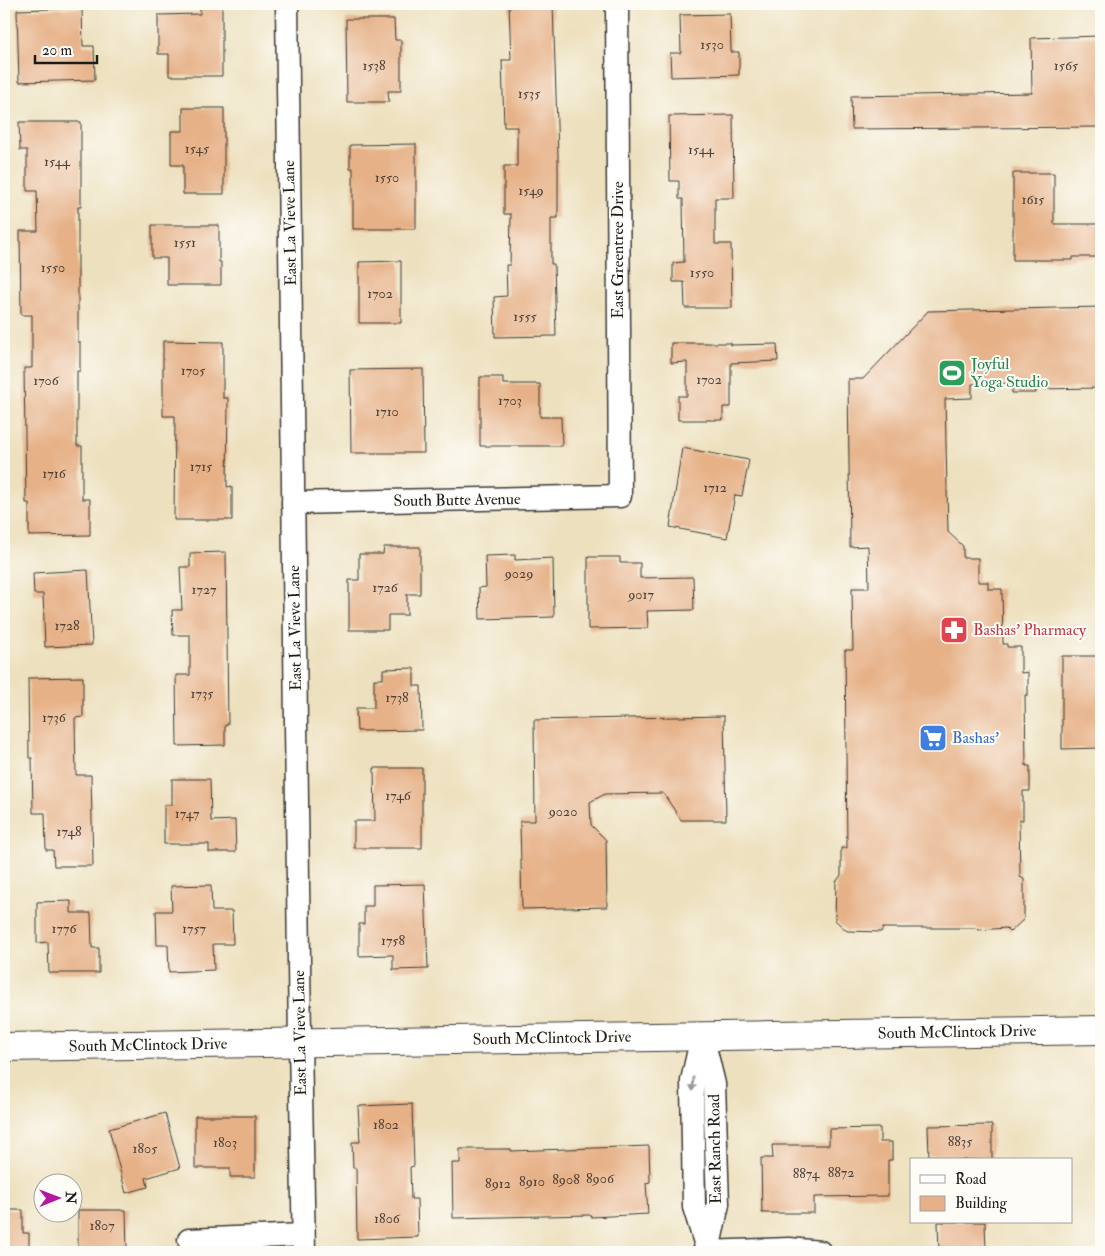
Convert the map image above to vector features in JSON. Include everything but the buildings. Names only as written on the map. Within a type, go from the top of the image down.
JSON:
[{"type":"main road","name":"South McClintock Drive","points":[[4,1047],[1101,1030]]},
{"type":"street","name":"East La Vieve Lane","points":[[287,4],[304,1244]]},
{"type":"street","name":"East Greentree Drive","points":[[617,4],[620,496]]},
{"type":"street","name":"South Butte Avenue","points":[[293,503],[620,496]]},
{"type":"street","name":"East Ranch Road","points":[[702,1036],[714,1084],[718,1204],[708,1252]]},
{"type":"street","points":[[189,1240],[304,1244]]},
{"type":"street","points":[[704,1252],[820,1252]]},
{"type":"place","name":"Joyful Yoga Studio","points":[[952,373]]},
{"type":"place","name":"Bashas' Pharmacy","points":[[954,630]]},
{"type":"place","name":"Bashas'","points":[[933,738]]}]
